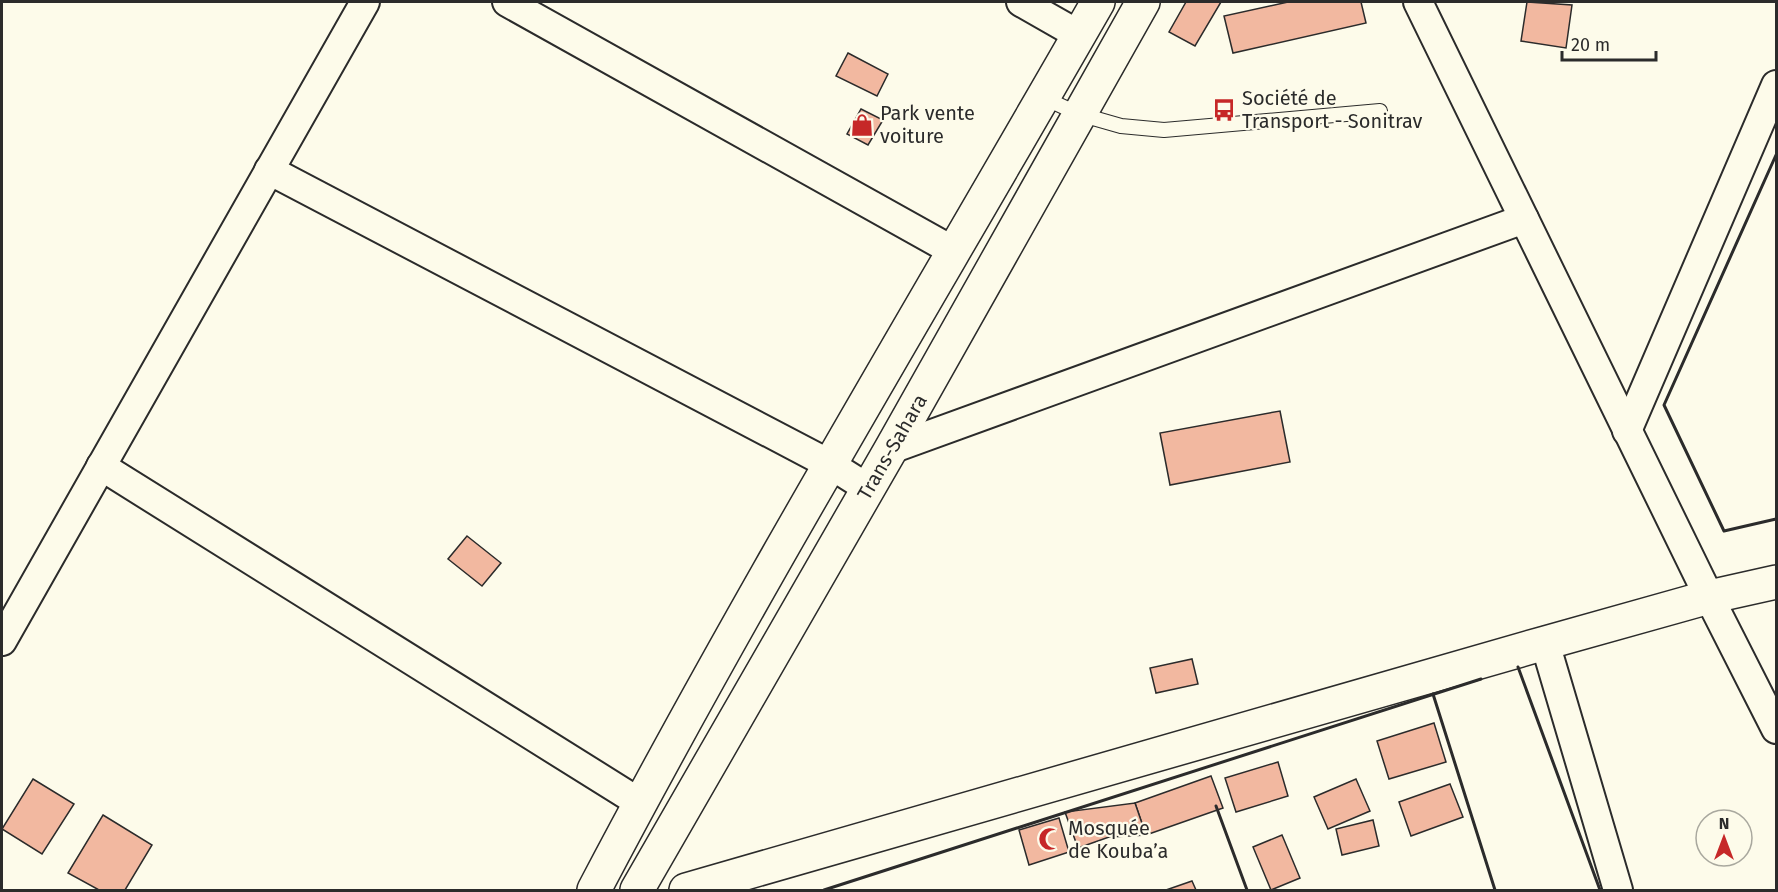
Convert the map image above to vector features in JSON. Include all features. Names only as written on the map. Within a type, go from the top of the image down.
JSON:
[{"type":"main road","points":[[594,891],[640,803],[831,465],[1098,2]]},
{"type":"main road","name":"Trans-Sahara","points":[[637,891],[891,450],[1143,2]]},
{"type":"main road","points":[[686,891],[1545,643],[1709,597],[1776,582]]},
{"type":"street","points":[[2,641],[364,2]]},
{"type":"street","points":[[507,2],[955,252]]},
{"type":"street","points":[[1021,2],[1079,35]]},
{"type":"street","points":[[1418,2],[1627,431],[1776,729]]},
{"type":"street","points":[[1627,431],[1776,85]]},
{"type":"street","points":[[269,170],[831,465],[868,489]]},
{"type":"street","points":[[891,450],[1524,219]]},
{"type":"street","points":[[101,466],[640,803]]},
{"type":"street","points":[[1545,643],[1618,891]]},
{"type":"lane","points":[[1042,97],[1079,114],[1121,126],[1164,130],[1380,111]]},
{"type":"building","points":[[1186,2],[1221,2],[1195,46],[1169,32]]},
{"type":"building","points":[[1288,2],[1361,2],[1366,23],[1233,53],[1224,16]]},
{"type":"building","points":[[1527,2],[1572,5],[1566,48],[1521,41]]},
{"type":"building","points":[[848,53],[888,74],[877,96],[836,76]]},
{"type":"building","points":[[861,109],[883,120],[868,145],[847,134]]},
{"type":"building","points":[[1280,411],[1290,462],[1170,485],[1160,433]]},
{"type":"building","points":[[467,536],[501,563],[482,586],[448,559]]},
{"type":"building","points":[[1192,659],[1198,684],[1156,693],[1150,668]]},
{"type":"building","points":[[1434,723],[1446,762],[1389,779],[1377,741]]},
{"type":"building","points":[[1278,762],[1288,796],[1236,812],[1225,778]]},
{"type":"building","points":[[1211,776],[1223,808],[1146,835],[1135,803]]},
{"type":"building","points":[[33,779],[74,804],[42,854],[2,829]]},
{"type":"building","points":[[1356,779],[1370,811],[1328,829],[1314,797]]},
{"type":"building","points":[[1450,784],[1463,817],[1411,836],[1399,802]]},
{"type":"building","points":[[1135,803],[1146,835],[1109,837],[1078,848],[1065,812]]},
{"type":"building","points":[[103,815],[152,845],[125,890],[99,890],[68,873]]},
{"type":"building","points":[[1059,818],[1069,852],[1029,865],[1019,830]]},
{"type":"building","points":[[1373,820],[1379,846],[1342,855],[1336,829]]},
{"type":"building","points":[[1282,835],[1300,878],[1271,890],[1253,847]]},
{"type":"building","points":[[1192,881],[1196,890],[1166,890]]},
{"type":"wall","points":[[1776,155],[1664,405],[1724,531],[1776,519]]},
{"type":"wall","points":[[1518,667],[1600,890]]},
{"type":"wall","points":[[824,890],[1481,679]]},
{"type":"wall","points":[[1433,694],[1495,890]]},
{"type":"wall","points":[[1216,806],[1247,890]]},
{"type":"place","name":"Société de Transport - Sonitrav","points":[[1224,110]]},
{"type":"place","name":"Park vente voiture","points":[[862,125]]},
{"type":"place","name":"Mosquée de Kouba’a","points":[[1050,839]]}]
